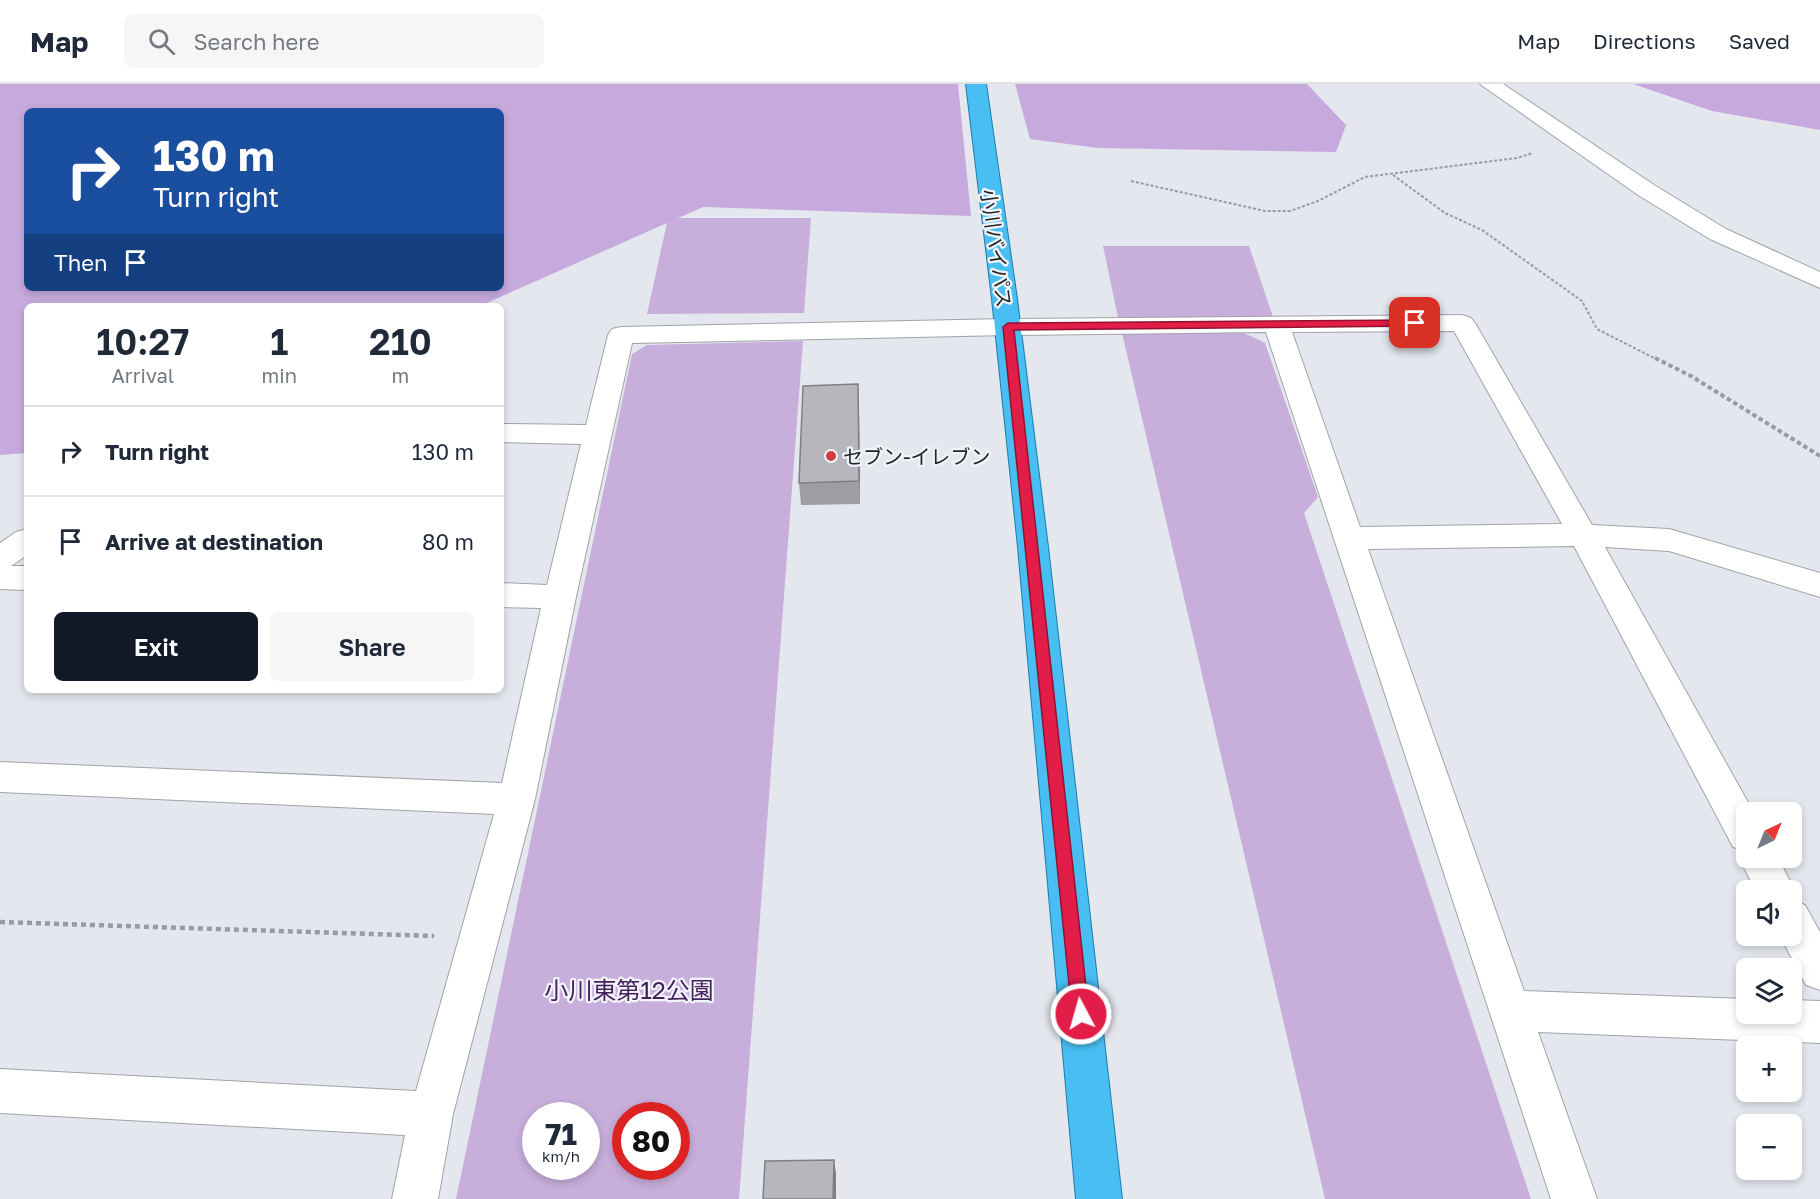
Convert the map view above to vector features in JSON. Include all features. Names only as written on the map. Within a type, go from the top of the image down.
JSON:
[{"type":"highway","name":"小川バイパス","points":[[976,84],[1008,327],[1042,632],[1099,1199]]},
{"type":"street","points":[[1490,84],[1646,190],[1718,234],[1820,281]]},
{"type":"street","points":[[416,1199],[431,1114],[517,799],[560,597],[621,335],[1008,327],[1462,323],[1583,535],[1736,817]]},
{"type":"street","points":[[1275,324],[1574,1199]]},
{"type":"street","points":[[504,433],[599,435]]},
{"type":"street","points":[[1350,538],[1583,535],[1669,540],[1820,585]]},
{"type":"street","points":[[0,558],[24,542]]},
{"type":"street","points":[[0,577],[24,578]]},
{"type":"street","points":[[504,595],[560,597]]},
{"type":"street","points":[[0,777],[517,799]]},
{"type":"street","points":[[1802,938],[1820,972]]},
{"type":"street","points":[[1509,1011],[1820,1022]]},
{"type":"street","points":[[0,1091],[431,1114]]},
{"type":"path","points":[[1131,181],[1265,211],[1290,211],[1318,201],[1365,177],[1517,158],[1575,142]]},
{"type":"path","points":[[1393,175],[1445,213],[1482,230],[1582,301],[1597,329],[1691,376],[1820,456]]},
{"type":"path","points":[[0,922],[479,938]]},
{"type":"green space","points":[[668,218],[811,218],[804,313],[647,314]]},
{"type":"green space","points":[[1103,246],[1249,246],[1273,317],[1118,317]]},
{"type":"green space","points":[[1240,331],[1265,343],[1318,497],[1304,513],[1531,1199],[1325,1199],[1122,333]]},
{"type":"green space","name":"小川東第12公園","points":[[803,341],[739,1199],[456,1199],[632,354],[647,345]]},
{"type":"shaded area","points":[[0,84],[958,84],[971,216],[703,207],[487,303],[24,303],[24,453],[0,455]]},
{"type":"shaded area","points":[[1015,84],[1307,84],[1346,125],[1336,152],[1098,148],[1030,139]]},
{"type":"shaded area","points":[[1633,84],[1820,84],[1820,130],[1712,111]]},
{"type":"building","name":"セブン-イレブン","points":[[858,384],[859,481],[799,483],[803,386]]},
{"type":"building","points":[[834,1160],[833,1199],[763,1199],[765,1161]]},
{"type":"place","name":"セブン-イレブン","points":[[831,456]]},
{"type":"route","points":[[1081,1014],[1008,327],[1415,323]]}]
